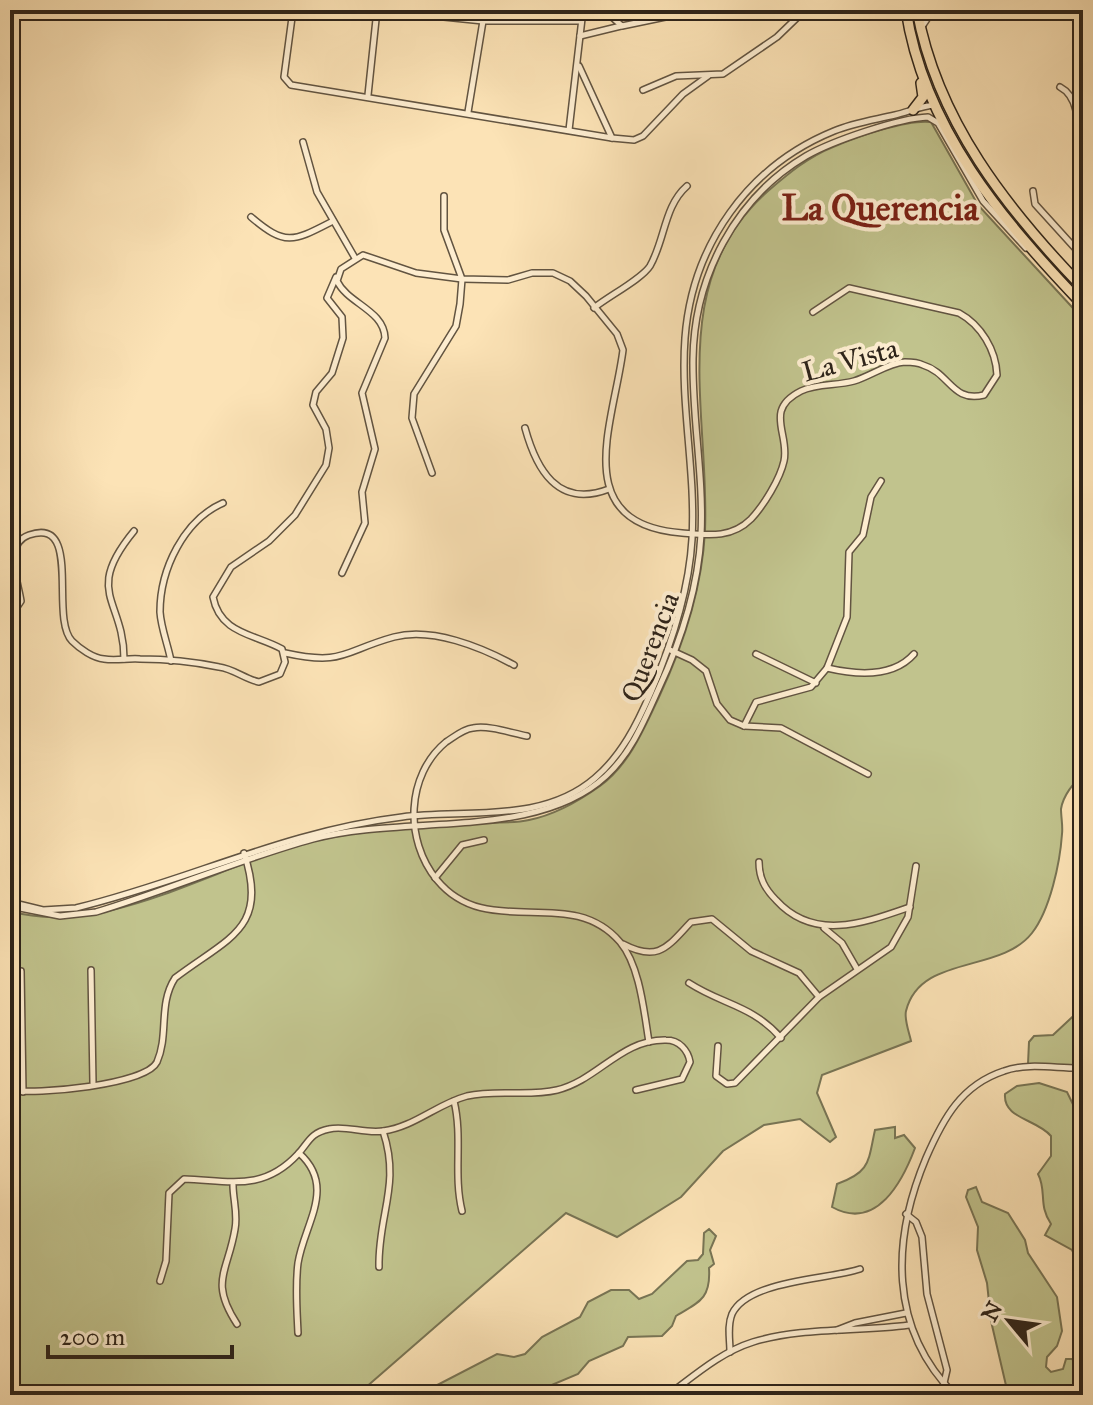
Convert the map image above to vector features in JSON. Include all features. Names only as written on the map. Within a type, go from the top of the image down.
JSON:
[{"type":"highway","points":[[905,10],[918,64],[980,187],[1039,259],[1083,305]]},
{"type":"highway","points":[[905,10],[907,41],[924,93],[913,110]]},
{"type":"highway","points":[[917,10],[937,80],[980,164],[1011,210],[1083,288]]},
{"type":"highway","points":[[936,105],[948,113],[978,168],[1007,210],[1047,249]]},
{"type":"street","points":[[293,10],[285,81],[296,86],[368,95],[612,138],[634,140],[643,136],[683,94],[708,76]]},
{"type":"street","points":[[368,95],[376,10],[483,21],[581,21]]},
{"type":"street","points":[[569,130],[579,65],[583,10]]},
{"type":"street","points":[[604,10],[622,26]]},
{"type":"street","points":[[580,36],[699,10]]},
{"type":"street","points":[[643,90],[676,76],[723,74],[777,37],[805,10]]},
{"type":"street","points":[[922,34],[933,10]]},
{"type":"street","points":[[468,112],[483,21]]},
{"type":"street","points":[[579,65],[612,138]]},
{"type":"street","points":[[1060,87],[1069,92],[1075,103],[1083,177]]},
{"type":"street","name":"Querencia","points":[[10,904],[34,911],[78,916],[329,835],[415,823],[524,816],[563,805],[581,795],[620,761],[636,736],[675,652],[694,585],[701,535],[685,342],[692,292],[702,262],[736,202],[760,175],[789,154],[835,130],[936,105]]},
{"type":"street","name":"Querencia","points":[[34,911],[102,902],[313,831],[414,816],[524,809],[553,803],[578,790],[607,767],[631,735],[668,649],[683,602],[692,534],[694,341],[712,265],[745,208],[796,163],[827,145],[877,129],[923,117],[937,121],[983,201],[1011,236],[1039,259]]},
{"type":"street","points":[[875,119],[877,129]]},
{"type":"street","points":[[303,142],[317,192],[355,258]]},
{"type":"street","points":[[789,154],[796,163]]},
{"type":"street","points":[[594,308],[650,265],[677,194],[687,186]]},
{"type":"street","points":[[1033,191],[1035,204],[1083,257]]},
{"type":"street","points":[[432,473],[412,418],[414,394],[456,326],[462,279],[444,230],[444,196]]},
{"type":"street","points":[[251,217],[277,237],[290,239],[305,237],[333,221]]},
{"type":"street","points":[[514,665],[457,641],[406,636],[340,658],[309,659],[285,653],[231,626],[217,612],[213,597],[231,567],[269,541],[295,515],[326,465],[329,448],[326,429],[313,405],[316,392],[332,373],[343,338],[342,317],[327,298],[337,276],[355,258],[368,255],[416,273],[462,279],[508,280],[532,273],[553,273],[577,287],[617,334],[623,350],[604,455],[609,489],[619,504],[642,523],[666,532],[701,535]]},
{"type":"street","points":[[337,276],[343,291],[378,318],[385,330],[383,346],[362,393],[375,449],[363,485],[365,523],[342,573]]},
{"type":"street","name":"La Vista","points":[[701,535],[719,535],[737,529],[750,519],[762,503],[784,459],[779,428],[783,408],[803,390],[851,382],[906,362],[925,365],[955,392],[974,397],[984,395],[997,375],[996,361],[981,333],[971,320],[959,313],[849,288],[834,295],[813,312]]},
{"type":"street","points":[[525,428],[535,462],[553,484],[587,493],[609,489]]},
{"type":"street","points":[[744,726],[756,702],[816,683],[827,668],[847,617],[849,552],[856,539],[863,535],[871,497],[881,481]]},
{"type":"street","points":[[171,661],[160,614],[166,574],[197,518],[223,503]]},
{"type":"street","points":[[124,659],[122,631],[108,599],[108,579],[121,546],[134,531]]},
{"type":"street","points":[[11,616],[21,601],[14,555],[16,547],[28,535],[47,534],[56,540],[63,554],[62,621],[66,632],[96,657],[216,666],[253,681],[265,682],[280,674],[285,653]]},
{"type":"street","points":[[692,534],[696,544],[694,585]]},
{"type":"street","points":[[675,652],[673,645],[683,602]]},
{"type":"street","points":[[668,649],[706,671],[723,713],[744,726],[781,728],[868,774]]},
{"type":"street","points":[[756,654],[816,683]]},
{"type":"street","points":[[827,668],[883,672],[906,664],[914,654]]},
{"type":"street","points":[[527,736],[473,728],[455,736],[438,749],[419,775],[415,823],[435,878],[471,907],[501,914],[553,912],[579,917],[600,925],[620,942],[639,952],[655,952],[671,945],[691,922],[712,919],[751,951],[799,973],[819,997]]},
{"type":"street","points":[[435,878],[462,845],[484,840]]},
{"type":"street","points":[[10,1090],[23,1092],[139,1077],[154,1067],[161,1045],[168,989],[175,978],[241,928],[250,916],[254,893],[244,853]]},
{"type":"street","points":[[759,862],[763,884],[779,904],[802,919],[823,927],[842,943],[857,969]]},
{"type":"street","points":[[718,1046],[716,1076],[727,1084],[743,1076],[819,997],[891,947],[904,929],[916,866]]},
{"type":"street","points":[[823,927],[857,924],[910,907]]},
{"type":"street","points":[[620,942],[632,966],[649,1042]]},
{"type":"street","points":[[91,970],[93,1083]]},
{"type":"street","points":[[21,971],[23,1092]]},
{"type":"street","points":[[689,983],[714,998],[748,1009],[781,1038]]},
{"type":"street","points":[[160,1281],[166,1261],[167,1205],[175,1184],[184,1179],[233,1185],[266,1175],[299,1153],[304,1143],[318,1131],[333,1127],[383,1131],[414,1121],[454,1101],[481,1094],[557,1090],[573,1085],[628,1049],[649,1042],[671,1040],[690,1057],[690,1067],[682,1079],[636,1090]]},
{"type":"street","points":[[955,1395],[944,1384],[909,1325],[901,1259],[906,1214],[938,1128],[964,1094],[1006,1070],[1083,1068]]},
{"type":"street","points":[[454,1101],[459,1122],[456,1188],[462,1211]]},
{"type":"street","points":[[379,1267],[378,1241],[392,1169],[383,1131]]},
{"type":"street","points":[[298,1333],[298,1263],[313,1221],[318,1188],[315,1171],[299,1153]]},
{"type":"street","points":[[233,1185],[235,1232],[222,1269],[221,1284],[222,1297],[237,1324]]},
{"type":"street","points":[[906,1214],[916,1222],[922,1237],[927,1294],[947,1370],[944,1384]]},
{"type":"street","points":[[730,1352],[729,1326],[737,1307],[745,1299],[760,1291],[860,1269]]},
{"type":"street","points":[[834,1332],[855,1323],[906,1313]]},
{"type":"street","points":[[668,1395],[730,1352],[774,1337],[909,1325]]},
{"type":"green space","name":"La Querencia","points":[[931,122],[978,205],[1083,319],[1083,773],[1062,804],[1062,834],[1056,872],[1044,912],[1032,933],[1018,946],[1001,954],[944,972],[927,981],[914,993],[906,1011],[911,1041],[822,1075],[817,1093],[836,1137],[830,1142],[800,1119],[764,1125],[723,1151],[681,1197],[617,1237],[566,1213],[357,1395],[10,1395],[10,911],[47,917],[85,915],[124,907],[277,851],[333,837],[412,827],[529,820],[566,807],[610,777],[635,746],[668,677],[684,637],[700,574],[705,531],[705,487],[700,351],[704,308],[715,266],[736,227],[768,191],[807,161],[868,134],[909,123]]},
{"type":"green space","points":[[1083,1007],[1083,1067],[1028,1064],[1029,1042],[1034,1036],[1053,1035]]},
{"type":"green space","points":[[1039,1083],[1067,1092],[1083,1125],[1083,1272],[1072,1250],[1045,1235],[1051,1224],[1045,1211],[1038,1174],[1051,1156],[1051,1136],[1015,1114],[1006,1102],[1005,1094],[1017,1086]]},
{"type":"green space","points":[[895,1127],[895,1138],[904,1135],[915,1148],[903,1174],[886,1199],[862,1213],[848,1213],[832,1207],[837,1184],[856,1175],[866,1164],[875,1130]]},
{"type":"green space","points":[[976,1187],[982,1202],[1008,1213],[1025,1240],[1028,1253],[1057,1297],[1062,1331],[1057,1346],[1047,1357],[1046,1367],[1051,1372],[1063,1369],[1066,1359],[1072,1359],[1080,1370],[1081,1387],[1073,1395],[1008,1394],[991,1321],[987,1283],[977,1250],[978,1227],[966,1197],[968,1190]]},
{"type":"green space","points":[[709,1229],[716,1236],[710,1250],[714,1264],[709,1268],[706,1293],[698,1303],[676,1316],[672,1326],[662,1336],[628,1337],[623,1346],[589,1361],[578,1374],[528,1395],[418,1395],[497,1354],[514,1357],[525,1354],[542,1337],[580,1317],[588,1302],[611,1290],[629,1290],[639,1299],[652,1294],[687,1261],[698,1260],[703,1254],[704,1233]]},
{"type":"district","name":"La Querencia","points":[[880,208]]}]
